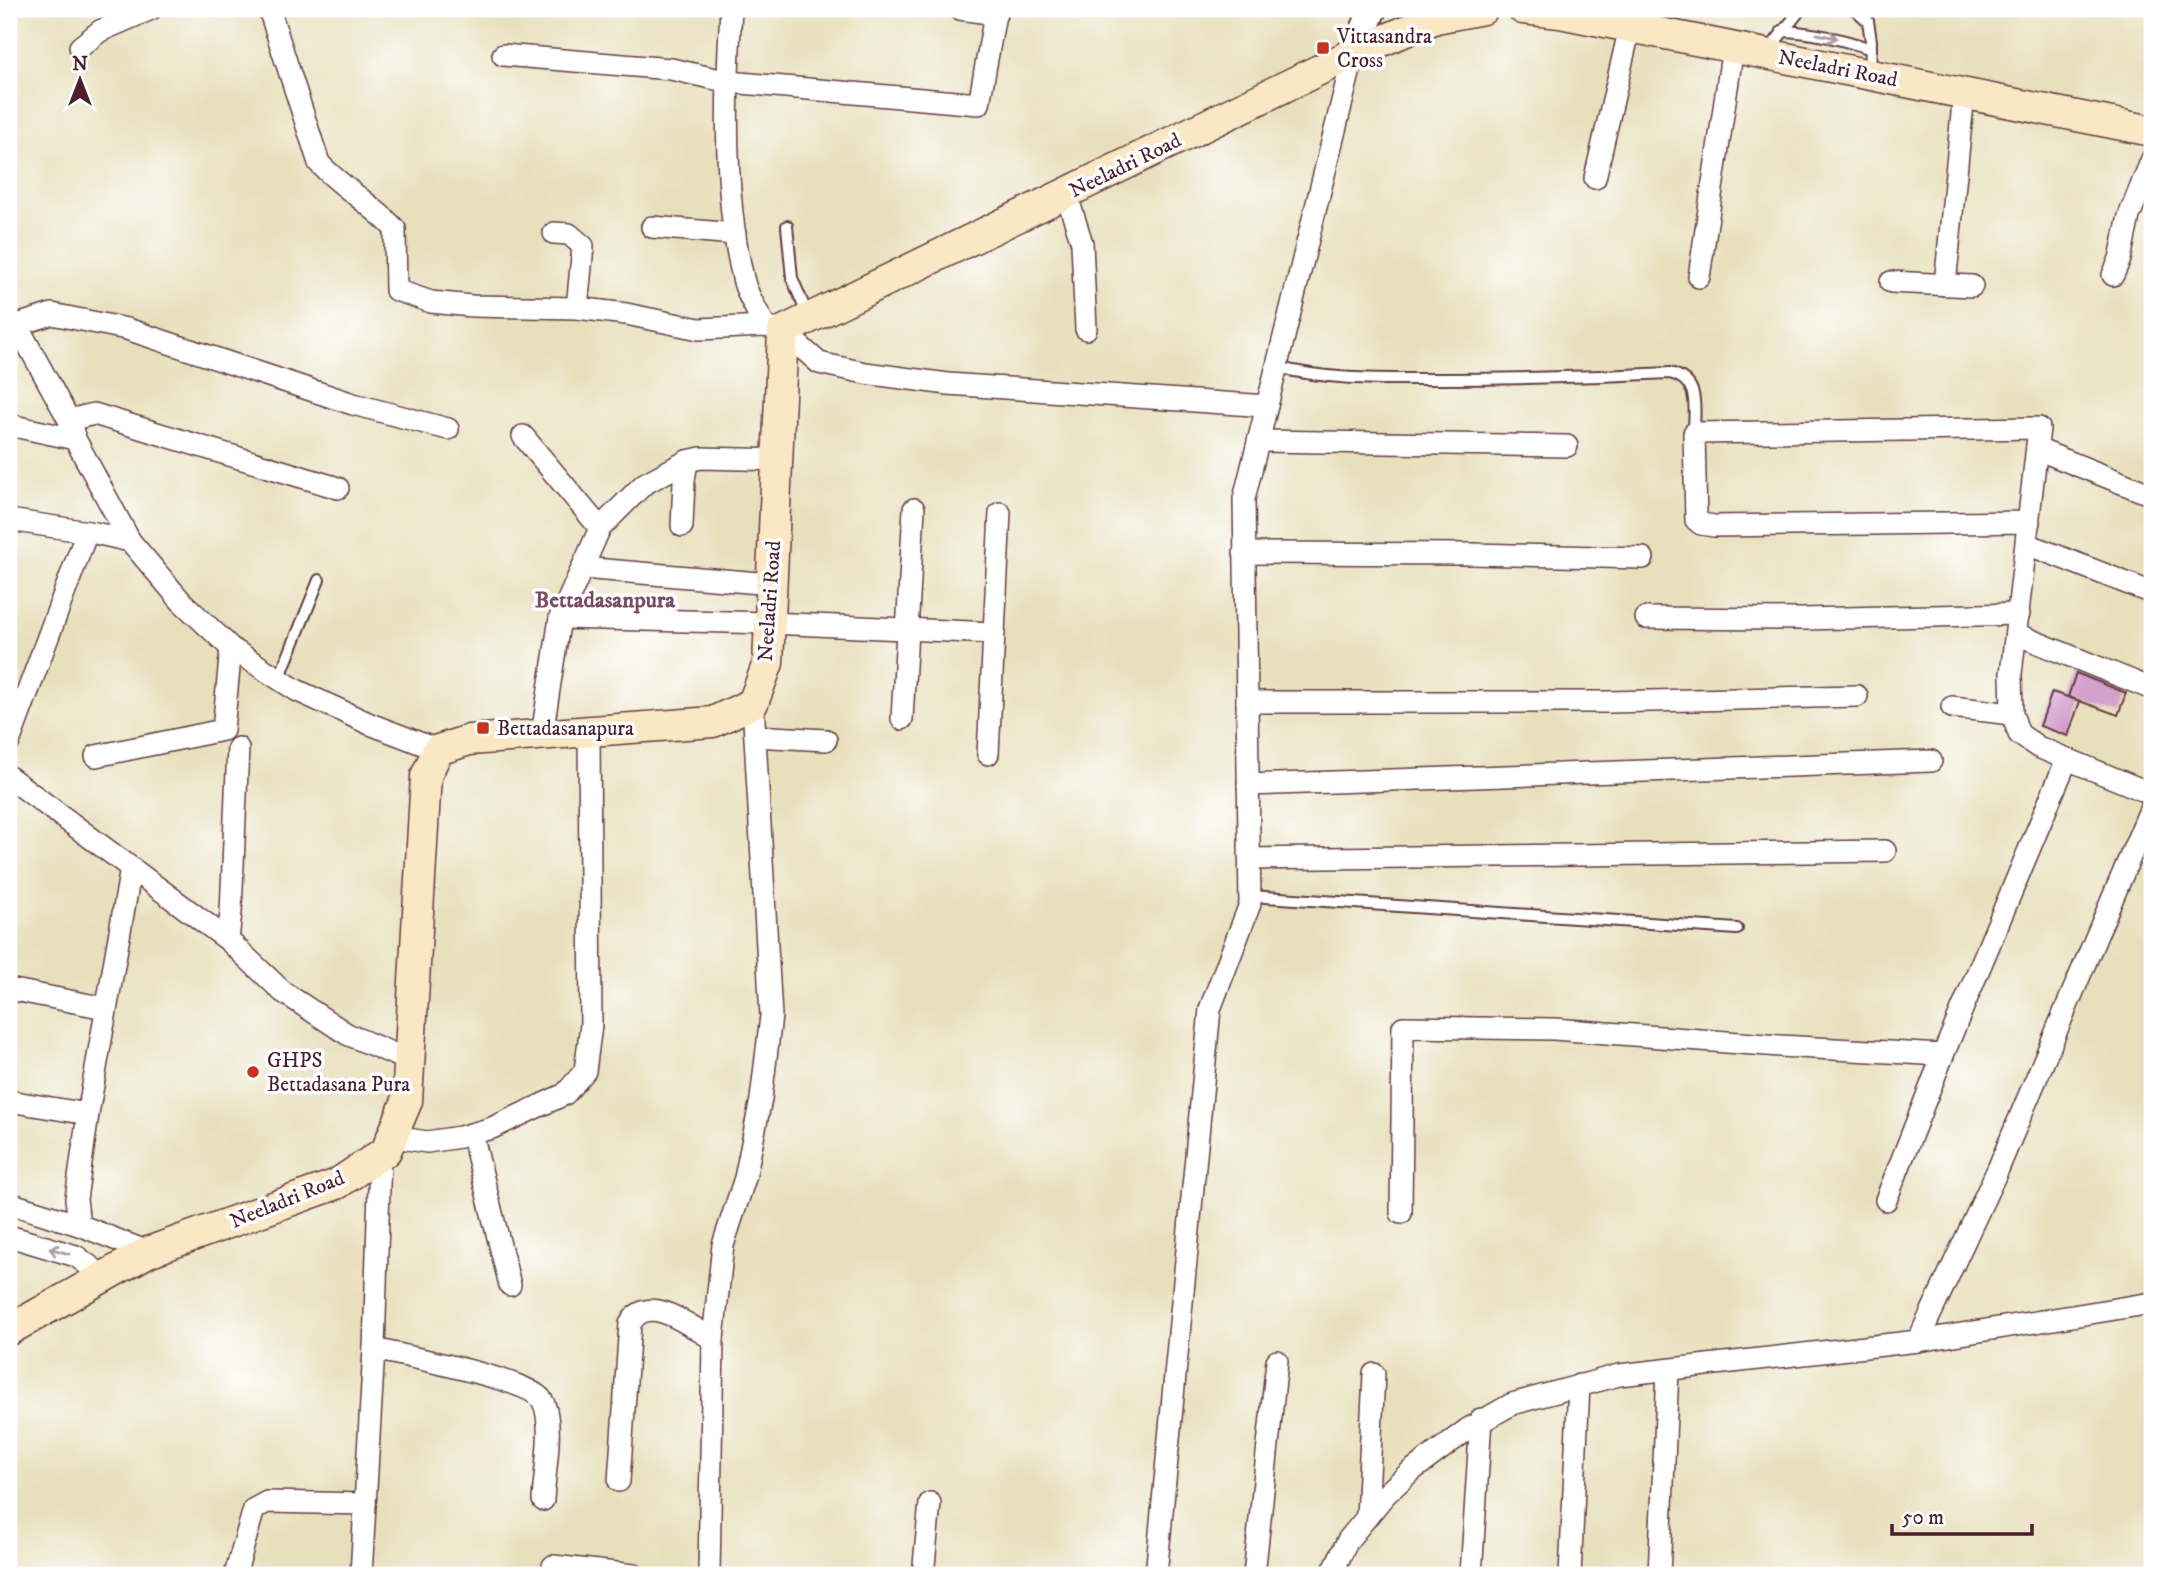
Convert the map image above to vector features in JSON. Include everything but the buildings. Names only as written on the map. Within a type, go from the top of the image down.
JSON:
[{"type":"main road","name":"Neeladri Road","points":[[753,703],[768,663],[786,325],[1066,194],[1354,54],[1436,18],[1483,9]]},
{"type":"main road","name":"Neeladri Road","points":[[1523,9],[1560,13],[1733,47],[1774,43],[1871,62],[1964,93],[2152,131]]},
{"type":"main road","points":[[387,1146],[407,1101],[426,776],[438,750],[468,740],[713,722],[753,703]]},
{"type":"main road","name":"Neeladri Road","points":[[9,1329],[148,1252],[337,1184],[387,1146]]},
{"type":"street","points":[[80,47],[100,32],[151,9]]},
{"type":"street","points":[[269,9],[319,163],[333,179],[379,212],[395,229],[396,290],[431,302],[472,306],[577,308],[626,314],[699,329],[786,325]]},
{"type":"street","points":[[731,9],[728,131],[735,234],[745,285],[786,325],[819,363],[865,373],[948,384],[1267,406]]},
{"type":"street","points":[[503,55],[671,69],[729,82],[979,104],[996,11],[960,9]]},
{"type":"street","points":[[1156,1575],[1210,1009],[1251,896],[1244,499],[1354,54],[1373,9]]},
{"type":"street","points":[[1595,178],[1630,27]]},
{"type":"street","points":[[1699,277],[1733,47]]},
{"type":"street","points":[[1945,285],[1964,93]]},
{"type":"street","points":[[2113,275],[2120,260],[2129,216],[2152,159]]},
{"type":"street","points":[[1066,194],[1082,243],[1086,329]]},
{"type":"street","points":[[652,227],[735,234]]},
{"type":"street","points":[[554,233],[569,234],[583,246],[577,308]]},
{"type":"street","points":[[1891,282],[1972,286]]},
{"type":"street","points":[[438,750],[370,724],[296,690],[231,648],[181,601],[130,541],[72,429],[13,324],[52,314],[127,329],[353,404],[448,429]]},
{"type":"street","points":[[9,425],[72,429],[94,414],[338,488]]},
{"type":"street","points":[[2029,522],[1701,524],[1696,520],[1694,433],[2039,428],[2027,544],[2011,674],[2012,714],[2019,734],[2038,747],[2152,794]]},
{"type":"street","points":[[523,436],[600,528]]},
{"type":"street","points":[[1258,441],[1567,446]]},
{"type":"street","points":[[2037,449],[2152,495]]},
{"type":"street","points":[[542,735],[560,618],[600,528],[644,484],[687,461],[712,458],[777,460]]},
{"type":"street","points":[[682,526],[687,461]]},
{"type":"street","points":[[902,719],[914,509]]},
{"type":"street","points":[[988,754],[999,513]]},
{"type":"street","points":[[9,520],[130,541]]},
{"type":"street","points":[[9,742],[87,532]]},
{"type":"street","points":[[2027,544],[2152,593]]},
{"type":"street","points":[[1244,553],[1643,558]]},
{"type":"street","points":[[582,568],[772,584]]},
{"type":"street","points":[[560,618],[770,623],[993,633]]},
{"type":"street","points":[[1646,618],[2017,624],[2152,689]]},
{"type":"street","points":[[96,756],[223,730],[231,648]]},
{"type":"street","points":[[1247,702],[1608,702],[1857,696]]},
{"type":"street","points":[[709,1575],[713,1339],[723,1245],[750,1152],[761,1099],[771,1016],[753,703]]},
{"type":"street","points":[[1952,707],[2012,714]]},
{"type":"street","points":[[361,1575],[387,1146],[427,1142],[492,1128],[565,1094],[585,1071],[591,1026],[589,731]]},
{"type":"street","points":[[755,736],[826,740]]},
{"type":"street","points":[[228,940],[239,748]]},
{"type":"street","points":[[1886,1200],[1943,1055],[2067,759]]},
{"type":"street","points":[[1248,785],[1931,761]]},
{"type":"street","points":[[9,777],[228,940],[284,992],[347,1034],[410,1061]]},
{"type":"street","points":[[1918,1341],[1998,1169],[2152,805]]},
{"type":"street","points":[[1250,859],[1885,851]]},
{"type":"street","points":[[79,1225],[76,1199],[88,1114],[131,868]]},
{"type":"street","points":[[9,989],[105,1007]]},
{"type":"street","points":[[1401,1213],[1403,1027],[1554,1029],[1943,1055]]},
{"type":"street","points":[[9,1101],[88,1114]]},
{"type":"street","points":[[472,1134],[510,1285]]},
{"type":"street","points":[[9,1203],[79,1225],[148,1252]]},
{"type":"street","points":[[9,1236],[76,1256],[103,1277]]},
{"type":"street","points":[[1331,1575],[1348,1540],[1385,1495],[1409,1472],[1481,1419],[1512,1404],[1619,1375],[1918,1341],[2152,1303]]},
{"type":"street","points":[[619,1481],[630,1324],[635,1315],[652,1309],[665,1312],[713,1339]]},
{"type":"street","points":[[374,1349],[499,1379],[527,1388],[541,1398],[548,1418],[543,1500]]},
{"type":"street","points":[[1254,1575],[1277,1361]]},
{"type":"street","points":[[1659,1575],[1668,1370]]},
{"type":"street","points":[[1367,1517],[1374,1374]]},
{"type":"street","points":[[1570,1575],[1579,1385]]},
{"type":"street","points":[[1471,1575],[1481,1419]]},
{"type":"street","points":[[234,1575],[254,1509],[259,1505],[267,1502],[365,1504]]},
{"type":"street","points":[[923,1575],[930,1503]]},
{"type":"street","points":[[553,1566],[580,1572],[634,1575]]},
{"type":"lane","points":[[1774,43],[1801,9]]},
{"type":"lane","points":[[1855,9],[1868,21],[1871,62]]},
{"type":"lane","points":[[786,325],[792,278],[787,226]]},
{"type":"lane","points":[[1276,367],[1309,375],[1353,379],[1513,379],[1670,373],[1682,376],[1690,383],[1694,394],[1694,433]]},
{"type":"lane","points":[[279,679],[319,580]]},
{"type":"lane","points":[[1251,896],[1737,929]]},
{"type":"place","name":"Vittasandra Cross","points":[[1323,48]]},
{"type":"place","name":"Bettadasanapura","points":[[483,728]]},
{"type":"place","name":"GHPS Bettadasana Pura","points":[[253,1072]]},
{"type":"district","name":"Bettadasanpura","points":[[605,599]]}]
